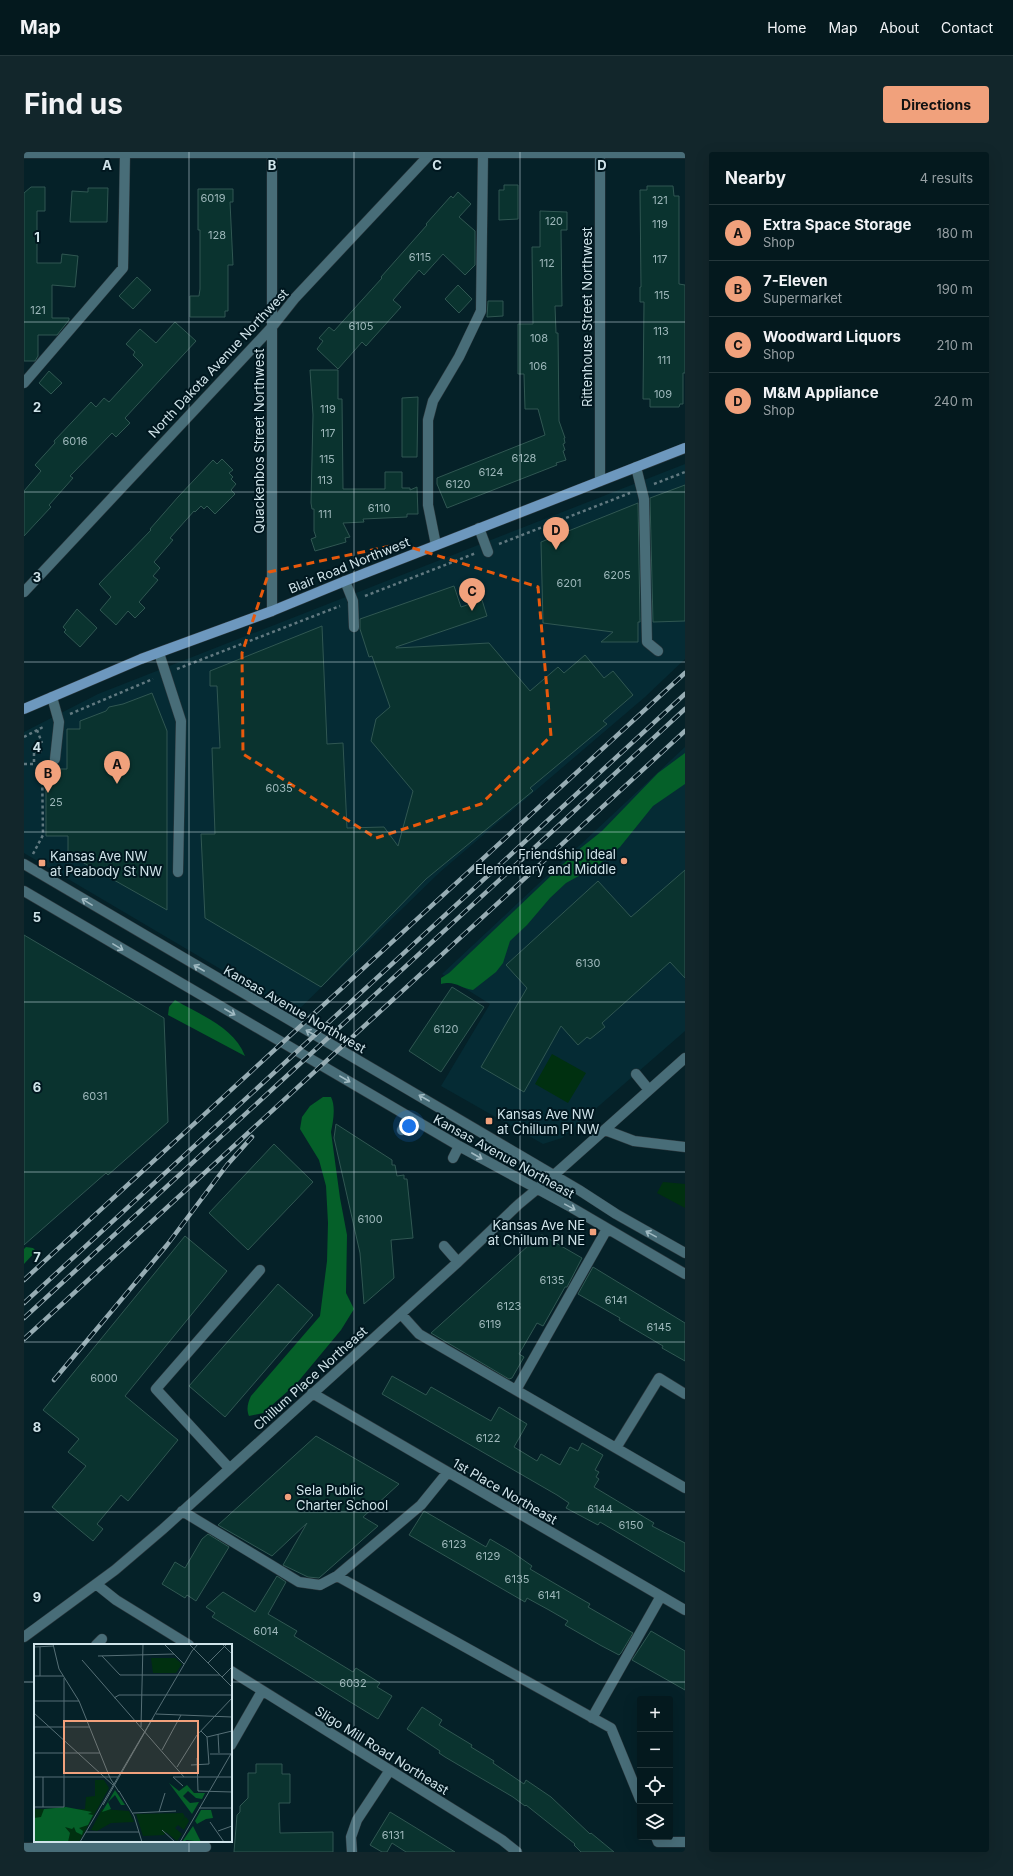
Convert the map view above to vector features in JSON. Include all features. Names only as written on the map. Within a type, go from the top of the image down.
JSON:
[{"type":"main road","name":"Blair Road Northwest","points":[[24,709],[159,653],[272,611],[479,528],[685,448]]},
{"type":"street","name":"Quackenbos Street Northwest","points":[[272,152],[272,611]]},
{"type":"street","points":[[24,153],[685,153]]},
{"type":"street","points":[[24,383],[123,268],[125,153]]},
{"type":"street","name":"North Dakota Avenue Northwest","points":[[24,592],[272,327],[295,298],[432,153]]},
{"type":"street","points":[[436,545],[428,505],[428,420],[434,400],[459,357],[481,312],[483,153]]},
{"type":"street","name":"Rittenhouse Street Northwest","points":[[600,153],[600,481]]},
{"type":"street","points":[[636,467],[644,499],[647,642],[658,651]]},
{"type":"street","points":[[479,528],[488,552]]},
{"type":"street","points":[[345,581],[353,601],[354,627]]},
{"type":"street","points":[[159,653],[181,721],[178,872]]},
{"type":"street","points":[[52,697],[58,722],[56,759]]},
{"type":"street","name":"Kansas Avenue Northwest","points":[[24,864],[554,1175]]},
{"type":"street","name":"Kansas Avenue Northeast","points":[[24,891],[459,1146],[685,1274]]},
{"type":"street","name":"Chillum Place Northeast","points":[[24,1637],[96,1584],[182,1511],[228,1468],[401,1314],[536,1189],[554,1175],[685,1058]]},
{"type":"street","points":[[636,1074],[649,1090]]},
{"type":"street","points":[[402,1130],[409,1116]]},
{"type":"street","points":[[605,1130],[625,1139],[685,1147]]},
{"type":"street","points":[[453,1158],[459,1146]]},
{"type":"street","name":"Kansas Avenue Northeast","points":[[554,1175],[616,1214],[685,1253]]},
{"type":"street","points":[[516,1390],[607,1229]]},
{"type":"street","points":[[444,1246],[458,1262]]},
{"type":"street","points":[[228,1468],[156,1389],[260,1270]]},
{"type":"street","points":[[401,1314],[420,1334],[685,1488]]},
{"type":"street","points":[[616,1448],[659,1378],[685,1394]]},
{"type":"street","name":"1st Place Northeast","points":[[312,1393],[447,1473],[685,1610]]},
{"type":"street","points":[[182,1511],[299,1582],[320,1585],[337,1576],[421,1505],[447,1473]]},
{"type":"street","points":[[337,1576],[611,1728],[637,1792]]},
{"type":"street","points":[[96,1584],[116,1600],[187,1644]]},
{"type":"street","points":[[592,1718],[660,1596]]},
{"type":"street","name":"Sligo Mill Road Northeast","points":[[232,1672],[502,1840],[517,1852]]},
{"type":"street","points":[[232,1743],[262,1691]]},
{"type":"street","points":[[352,1852],[351,1837],[357,1820],[390,1770]]},
{"type":"street","points":[[657,1840],[658,1842],[685,1842]]},
{"type":"street","points":[[24,1848],[206,1847]]},
{"type":"path","points":[[32,855],[43,835],[42,742],[37,730]]},
{"type":"path","points":[[24,764],[34,764],[34,751],[42,751]]},
{"type":"highlighted area","points":[[400,544],[538,587],[551,736],[481,804],[376,838],[243,754],[242,653],[269,572]]},
{"type":"shaded area","points":[[685,464],[685,659],[645,697],[440,872],[295,1013],[24,853],[24,732],[98,694]]},
{"type":"shaded area","name":"Friendship Ideal Elementary and Middle","points":[[685,747],[685,1031],[562,1138],[543,1144],[441,1086],[490,1004],[442,974]]},
{"type":"green space","points":[[685,753],[685,784],[653,806],[620,847],[597,866],[566,883],[550,898],[527,925],[510,941],[503,963],[496,972],[473,990],[450,983],[441,984],[441,978],[449,973],[577,851],[602,831],[658,773]]},
{"type":"green space","points":[[175,1000],[225,1029],[240,1046],[245,1056],[168,1015],[169,1007]]},
{"type":"green space","points":[[552,1054],[586,1073],[568,1103],[535,1084]]},
{"type":"green space","points":[[323,1097],[331,1097],[333,1101],[334,1114],[331,1132],[340,1198],[347,1235],[346,1293],[354,1309],[341,1330],[297,1383],[263,1413],[249,1416],[248,1406],[251,1396],[320,1316],[327,1261],[328,1223],[326,1186],[319,1160],[300,1129],[302,1117],[310,1106]]},
{"type":"green space","points":[[663,1182],[685,1184],[685,1208],[657,1193]]},
{"type":"green space","points":[[26,1247],[33,1248],[36,1251],[24,1264],[24,1249]]},
{"type":"building","points":[[504,185],[518,185],[518,219],[499,220],[499,190],[504,190]]},
{"type":"building","points":[[647,186],[673,186],[674,196],[679,196],[679,284],[685,285],[685,373],[683,373],[683,404],[680,404],[679,407],[650,407],[650,399],[643,399],[644,302],[640,302],[640,190],[647,190]]},
{"type":"building","points":[[31,187],[45,187],[45,211],[37,211],[37,263],[61,263],[62,254],[78,256],[75,287],[52,285],[52,318],[69,318],[69,320],[57,335],[38,335],[38,356],[35,361],[24,361],[24,193]]},
{"type":"building","points":[[88,188],[108,188],[107,222],[70,222],[72,191],[88,192]]},
{"type":"building","points":[[198,189],[233,189],[233,202],[230,202],[233,265],[228,265],[228,311],[225,311],[225,317],[190,317],[190,296],[199,296],[200,289]]},
{"type":"building","points":[[458,192],[471,204],[459,217],[475,231],[475,265],[465,275],[443,254],[424,275],[419,270],[393,300],[401,307],[366,346],[362,342],[338,369],[317,349],[323,341],[319,338],[329,327],[334,331],[382,278],[381,277],[427,225],[426,224],[451,196],[453,198]]},
{"type":"building","points":[[540,211],[567,212],[567,230],[561,230],[562,306],[555,306],[556,333],[558,333],[559,421],[565,438],[565,443],[563,444],[565,450],[563,451],[566,460],[556,463],[557,465],[447,508],[437,484],[437,478],[545,435],[538,409],[525,409],[524,374],[518,374],[518,324],[533,324],[532,247],[540,247]]},
{"type":"building","points":[[137,277],[151,290],[133,309],[119,296]]},
{"type":"building","points":[[458,285],[472,299],[459,313],[445,299]]},
{"type":"building","points":[[488,301],[503,301],[503,316],[487,317]]},
{"type":"building","points":[[175,322],[196,341],[125,418],[130,423],[116,437],[112,433],[70,476],[73,478],[49,505],[51,507],[24,536],[24,491],[41,471],[35,465],[55,443],[54,441],[91,402],[96,407],[104,398],[109,402],[143,365],[133,355],[135,352],[126,344],[140,329],[156,343]]},
{"type":"building","points":[[310,370],[338,370],[338,399],[342,399],[343,489],[385,489],[385,472],[402,472],[402,488],[410,488],[410,490],[417,487],[418,514],[407,514],[407,517],[363,519],[364,522],[343,523],[350,537],[345,538],[346,542],[315,551],[311,539],[316,537],[314,531],[314,509],[312,509],[311,503],[313,415]]},
{"type":"building","points":[[49,371],[62,383],[51,394],[39,383]]},
{"type":"building","points":[[418,397],[417,457],[402,457],[402,398]]},
{"type":"building","points":[[222,459],[233,470],[229,473],[233,477],[231,479],[236,484],[231,490],[235,494],[215,514],[207,506],[204,509],[201,506],[195,512],[194,511],[170,538],[173,540],[154,562],[160,568],[153,576],[158,580],[139,602],[145,608],[135,618],[128,611],[116,625],[100,610],[111,597],[99,584],[151,530],[150,529],[178,497],[213,460],[217,464]]},
{"type":"building","points":[[685,485],[685,621],[653,622],[650,498]]},
{"type":"building","points":[[638,503],[640,622],[638,622],[638,642],[601,642],[613,632],[543,623],[541,542]]},
{"type":"building","points":[[454,586],[461,607],[482,600],[487,616],[396,648],[489,643],[530,691],[558,667],[564,673],[585,655],[604,678],[613,671],[633,695],[603,721],[607,724],[530,788],[533,791],[426,879],[321,987],[205,918],[201,834],[215,834],[212,748],[220,748],[217,686],[210,686],[210,671],[322,626],[327,744],[343,743],[347,828],[384,827],[398,846],[413,791],[371,741],[376,719],[390,707],[372,656],[369,657],[360,629],[360,619]]},
{"type":"building","points":[[77,609],[97,628],[80,647],[64,632],[66,630],[63,627]]},
{"type":"building","points":[[152,693],[167,731],[167,910],[68,854],[68,836],[46,836],[46,769],[67,769],[67,729],[80,729],[80,721],[106,711],[109,707],[123,704]]},
{"type":"building","points":[[685,870],[685,978],[670,962],[602,1023],[605,1027],[590,1039],[587,1037],[578,1045],[561,1026],[524,1092],[481,1067],[527,988],[506,965],[598,881],[631,917]]},
{"type":"building","points":[[24,935],[164,1018],[168,1122],[108,1175],[106,1173],[24,1245]]},
{"type":"building","points":[[452,987],[484,1007],[441,1072],[409,1051]]},
{"type":"building","points":[[336,1124],[392,1160],[392,1165],[395,1165],[397,1176],[404,1175],[404,1179],[407,1179],[413,1238],[391,1240],[394,1278],[364,1304],[360,1253],[334,1138]]},
{"type":"building","points":[[274,1144],[313,1182],[248,1250],[209,1213]]},
{"type":"building","points":[[542,1235],[582,1258],[567,1287],[565,1287],[543,1326],[537,1323],[519,1354],[524,1357],[512,1378],[509,1379],[431,1333],[539,1236]]},
{"type":"building","points":[[185,1236],[227,1271],[125,1396],[178,1440],[128,1501],[121,1495],[97,1524],[103,1529],[93,1541],[52,1507],[86,1466],[68,1452],[79,1439],[43,1410]]},
{"type":"building","points":[[593,1267],[685,1323],[685,1361],[619,1320],[620,1318],[578,1294]]},
{"type":"building","points":[[278,1284],[313,1315],[225,1417],[189,1386]]},
{"type":"building","points":[[392,1376],[426,1395],[431,1387],[491,1421],[499,1407],[527,1424],[514,1447],[537,1461],[541,1454],[560,1465],[570,1447],[578,1451],[582,1443],[603,1455],[595,1470],[599,1472],[596,1477],[599,1479],[594,1487],[654,1523],[652,1526],[685,1543],[685,1572],[600,1522],[598,1525],[566,1508],[569,1503],[557,1495],[382,1394]]},
{"type":"building","name":"Sela Public Charter School","points":[[316,1436],[399,1484],[363,1517],[378,1526],[319,1578],[308,1577],[283,1565],[307,1523],[272,1556],[218,1525]]},
{"type":"building","points":[[424,1511],[486,1547],[490,1539],[532,1566],[530,1569],[590,1604],[588,1607],[633,1633],[621,1653],[619,1655],[600,1645],[565,1625],[568,1621],[549,1610],[527,1598],[525,1602],[409,1535]]},
{"type":"building","points":[[208,1534],[229,1547],[196,1601],[187,1595],[185,1598],[162,1584],[175,1562],[185,1568],[202,1539]]},
{"type":"building","points":[[277,1576],[286,1582],[268,1614],[297,1631],[294,1636],[353,1672],[356,1668],[380,1683],[377,1687],[392,1696],[378,1719],[212,1617],[215,1613],[206,1607],[223,1592],[255,1612]]},
{"type":"building","points":[[651,1631],[685,1651],[685,1690],[632,1660]]},
{"type":"building","points":[[422,1707],[442,1720],[439,1725],[472,1745],[471,1747],[494,1761],[493,1763],[524,1784],[526,1780],[551,1797],[590,1834],[591,1833],[614,1852],[581,1852],[574,1845],[575,1844],[526,1805],[525,1806],[513,1797],[445,1757],[439,1753],[440,1751],[407,1729]]},
{"type":"building","points":[[256,1764],[282,1764],[282,1774],[290,1774],[290,1803],[279,1803],[280,1833],[333,1832],[333,1852],[234,1852],[237,1815],[240,1812],[240,1806],[248,1798],[248,1773],[256,1773]]},
{"type":"building","points":[[390,1812],[455,1852],[406,1852],[392,1843],[387,1852],[382,1852],[370,1845]]},
{"type":"railway","points":[[24,1280],[685,673]]},
{"type":"railway","points":[[24,1303],[685,694]]},
{"type":"railway","points":[[24,1318],[685,709]]},
{"type":"railway","points":[[24,1339],[685,731]]},
{"type":"railway","points":[[54,1380],[167,1245],[227,1165],[252,1137]]},
{"type":"place","name":"M&M Appliance","points":[[556,550]]},
{"type":"place","name":"Woodward Liquors","points":[[472,611]]},
{"type":"place","name":"Extra Space Storage","points":[[117,784]]},
{"type":"place","name":"7-Eleven","points":[[48,793]]},
{"type":"place","name":"Friendship Ideal Elementary and Middle","points":[[624,861]]},
{"type":"place","name":"Kansas Ave NW at Peabody St NW","points":[[42,863]]},
{"type":"place","name":"Kansas Ave NW at Chillum Pl NW","points":[[489,1121]]},
{"type":"place","name":"Kansas Ave NE at Chillum Pl NE","points":[[593,1232]]},
{"type":"place","name":"Sela Public Charter School","points":[[288,1497]]}]
